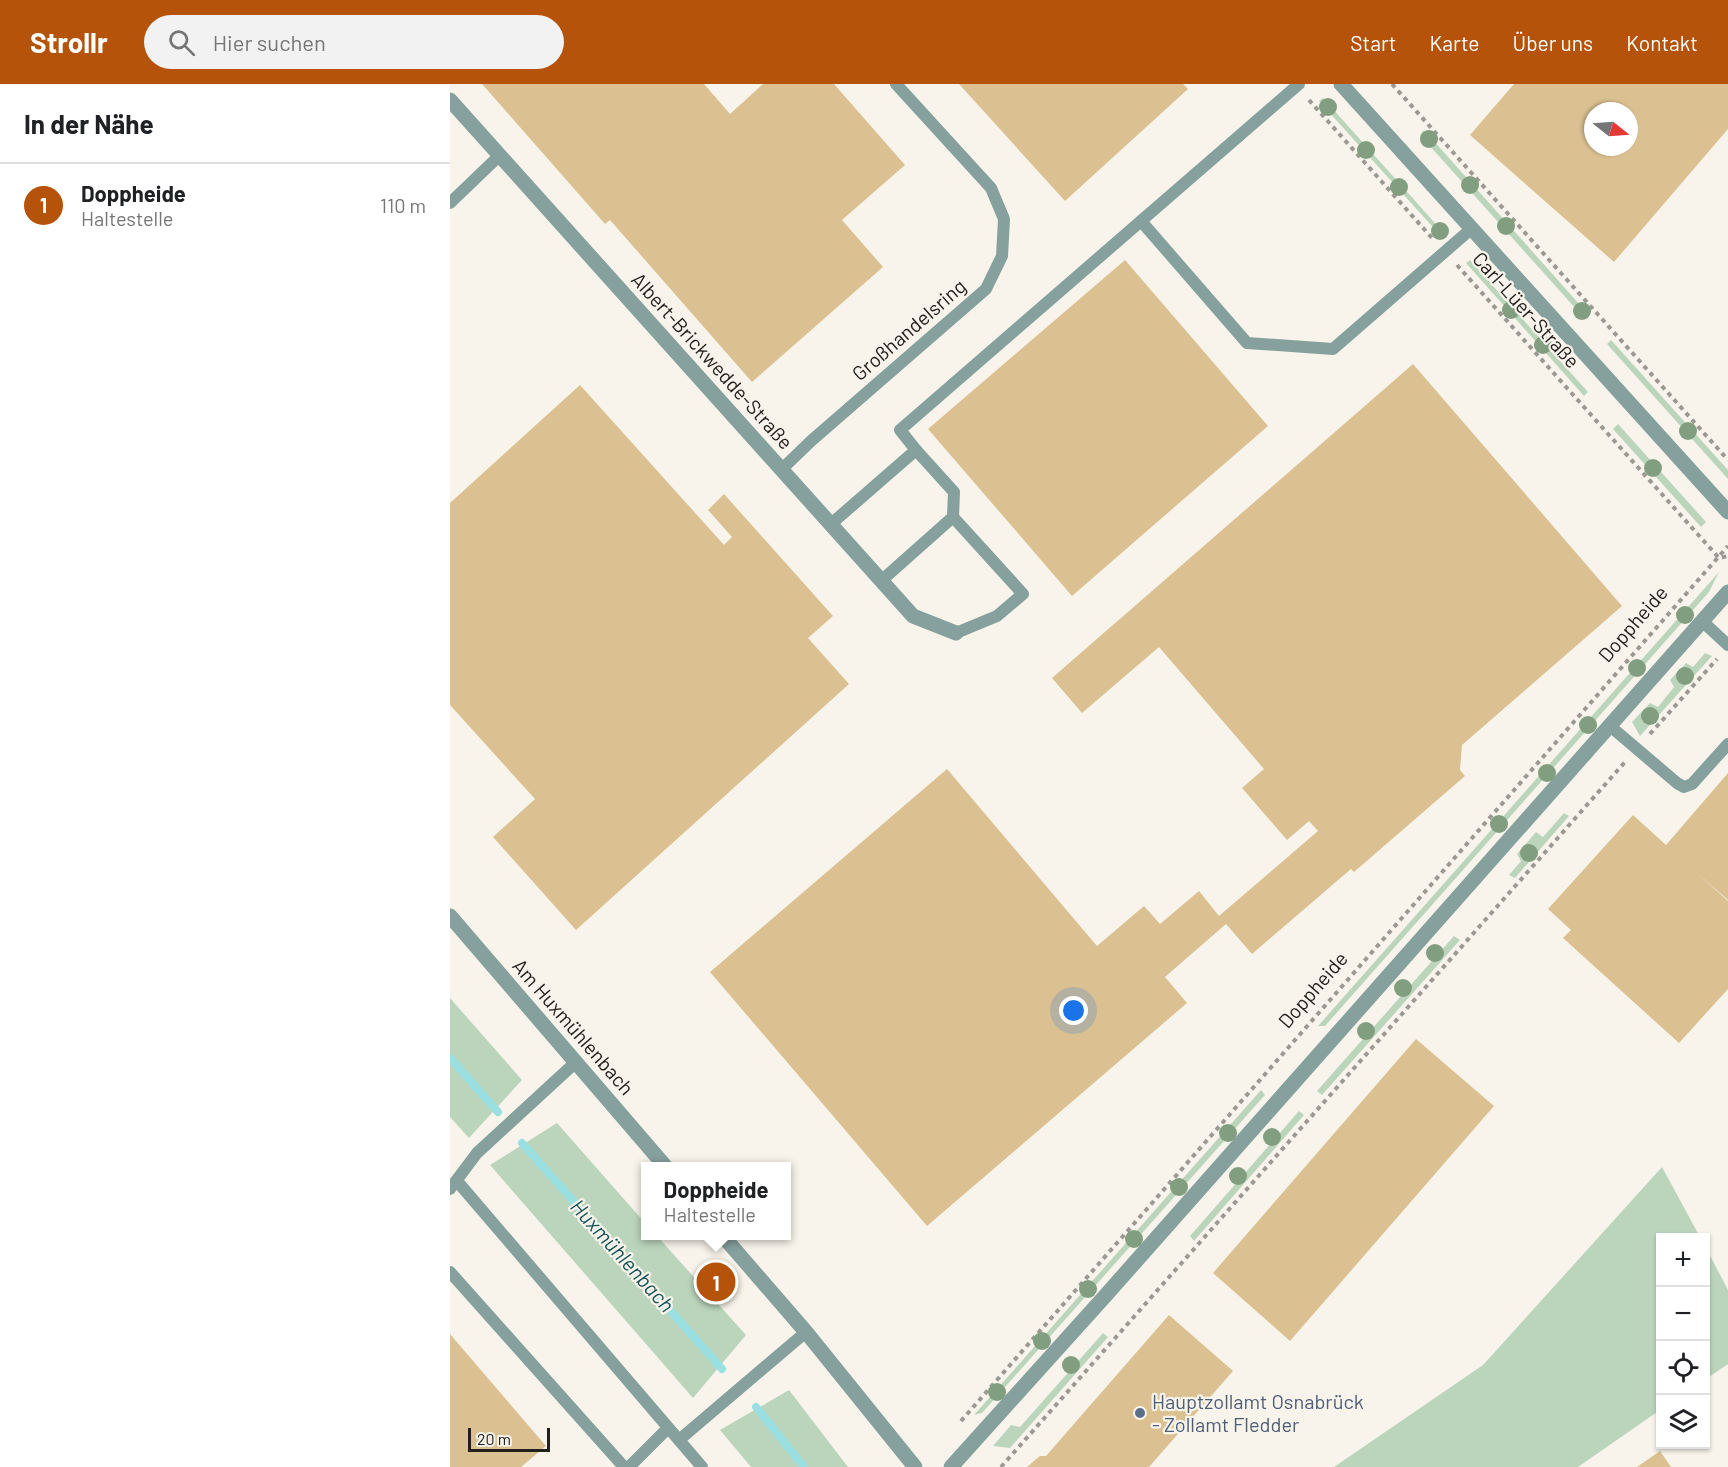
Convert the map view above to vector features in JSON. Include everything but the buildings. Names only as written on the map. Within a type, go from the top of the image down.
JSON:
[{"type":"street","name":"Carl-Lüer-Straße","points":[[1341,84],[1728,512]]},
{"type":"street","name":"Albert-Brickwedde-Straße","points":[[450,100],[913,616],[956,633]]},
{"type":"street","points":[[951,1467],[1728,592]]},
{"type":"street","name":"Am Huxmühlenbach","points":[[450,916],[661,1162]]},
{"type":"street","points":[[726,1240],[806,1332],[915,1467]]},
{"type":"lane","name":"Großhandelsring","points":[[781,470],[811,441],[986,289],[1002,256],[1004,219],[991,188],[896,84]]},
{"type":"lane","points":[[956,633],[997,616],[1023,594],[953,517],[954,492],[900,430],[1298,85]]},
{"type":"lane","points":[[450,203],[499,156]]},
{"type":"lane","points":[[1141,221],[1247,343],[1333,350],[1471,229]]},
{"type":"lane","points":[[831,524],[916,450]]},
{"type":"lane","points":[[881,581],[953,517]]},
{"type":"lane","points":[[1702,621],[1724,650]]},
{"type":"lane","points":[[1610,726],[1684,787],[1695,781],[1728,744]]},
{"type":"lane","points":[[576,1062],[477,1153],[453,1185],[702,1467]]},
{"type":"lane","points":[[450,1272],[624,1467]]},
{"type":"lane","points":[[679,1440],[806,1332]]},
{"type":"lane","points":[[629,1467],[668,1428]]},
{"type":"path","points":[[1392,84],[1728,460]]},
{"type":"path","name":"Carl-Lüer-Straße","points":[[1298,85],[1719,558]]},
{"type":"path","name":"Doppheide","points":[[958,1427],[963,1417],[1728,546]]},
{"type":"path","points":[[1719,558],[1728,556]]},
{"type":"path","points":[[1001,1467],[1724,650]]},
{"type":"green space","points":[[1323,98],[1443,232],[1440,235],[1319,101]]},
{"type":"green space","points":[[1424,130],[1589,315],[1585,319],[1420,135]]},
{"type":"green space","points":[[1470,260],[1588,392],[1584,396],[1466,263]]},
{"type":"green space","points":[[1611,340],[1728,470],[1728,479],[1607,344]]},
{"type":"green space","points":[[1618,424],[1706,522],[1701,527],[1613,429]]},
{"type":"green space","points":[[1719,572],[1709,592],[1325,1026],[1318,1026]]},
{"type":"green space","points":[[1705,653],[1712,656],[1640,736],[1632,722],[1650,703],[1658,707],[1674,687],[1670,680],[1686,663],[1693,667]]},
{"type":"green space","points":[[1564,813],[1569,816],[1515,878],[1509,875],[1521,861],[1517,854],[1536,832],[1543,837]]},
{"type":"green space","points":[[1454,936],[1460,940],[1322,1095],[1317,1091]]},
{"type":"green space","points":[[450,998],[522,1080],[469,1138],[450,1117]]},
{"type":"green space","points":[[1261,1090],[1265,1095],[982,1413],[974,1415]]},
{"type":"green space","points":[[1299,1111],[1304,1115],[1194,1241],[1190,1236]]},
{"type":"green space","points":[[557,1123],[641,1218],[641,1240],[661,1240],[746,1335],[693,1398],[490,1165]]},
{"type":"green space","points":[[1662,1167],[1698,1233],[1656,1233],[1656,1413],[1578,1467],[1334,1467],[1483,1365]]},
{"type":"green space","points":[[1710,1256],[1728,1290],[1728,1364],[1710,1376]]},
{"type":"green space","points":[[1103,1333],[1108,1337],[1010,1448],[993,1446],[1011,1425],[1020,1427]]},
{"type":"green space","points":[[789,1390],[848,1467],[751,1467],[720,1430]]},
{"type":"waterway","name":"Huxmühlenbach","points":[[450,1058],[498,1112]]},
{"type":"waterway","name":"Huxmühlenbach","points":[[522,1143],[722,1369]]},
{"type":"waterway","name":"Huxmühlenbach","points":[[756,1407],[804,1467]]},
{"type":"place","name":"Doppheide","points":[[716,1282]]},
{"type":"place","name":"Hauptzollamt Osnabrück - Zollamt Fledder","points":[[1140,1413]]}]
